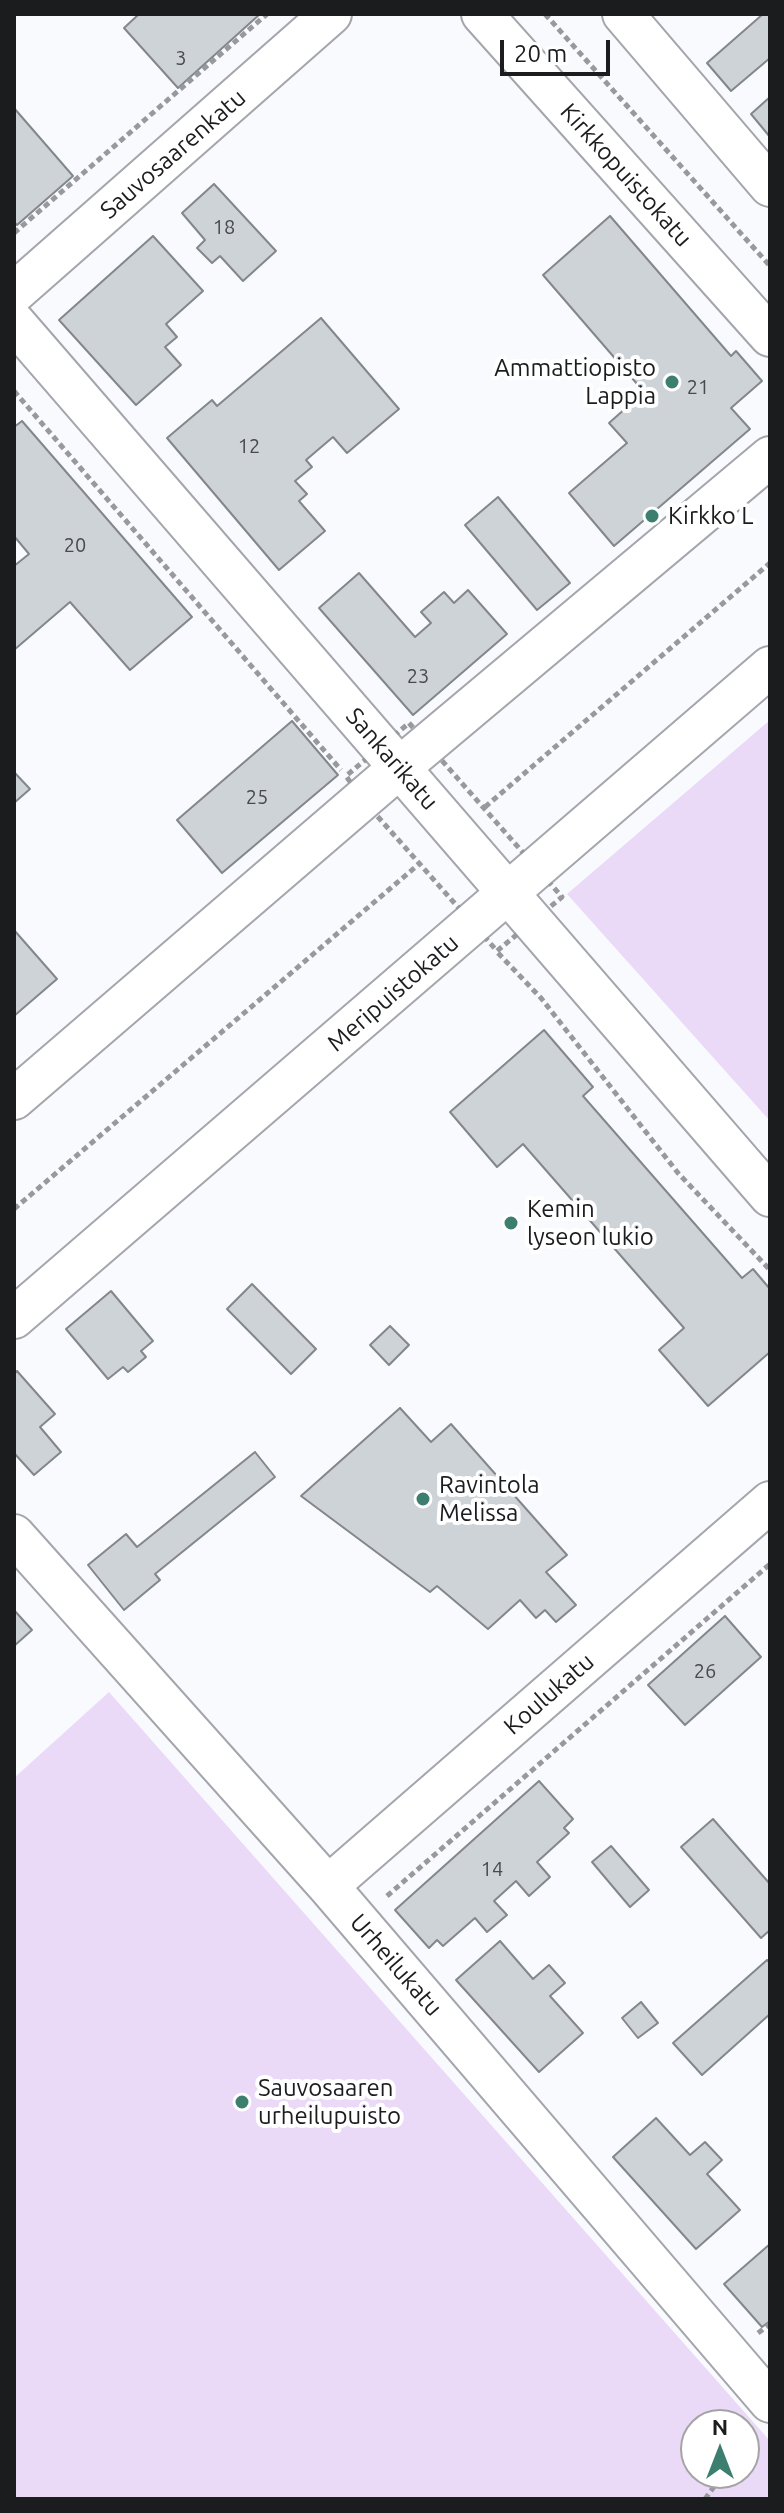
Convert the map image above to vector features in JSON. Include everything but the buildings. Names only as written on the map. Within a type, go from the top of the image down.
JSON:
[{"type":"street","name":"Sauvosaarenkatu","points":[[14,293],[331,14]]},
{"type":"street","name":"Kirkkopuistokatu","points":[[482,14],[770,336]]},
{"type":"street","points":[[623,14],[770,186]]},
{"type":"street","name":"Sankarikatu","points":[[14,322],[770,1196]]},
{"type":"street","points":[[14,1099],[399,768],[770,457]]},
{"type":"street","name":"Meripuistokatu","points":[[14,1318],[770,667]]},
{"type":"street","name":"Koulukatu","points":[[328,1886],[770,1502]]},
{"type":"street","name":"Urheilukatu","points":[[14,1535],[328,1886],[767,2390]]},
{"type":"path","points":[[14,233],[267,14]]},
{"type":"path","points":[[545,14],[770,266]]},
{"type":"path","points":[[14,391],[346,776],[334,786]]},
{"type":"path","points":[[484,808],[770,563]]},
{"type":"path","points":[[14,1209],[419,864]]},
{"type":"path","points":[[497,951],[541,998],[678,1173],[770,1270]]},
{"type":"path","points":[[377,1905],[770,1564]]},
{"type":"shaded area","points":[[770,720],[770,1121],[567,894]]},
{"type":"shaded area","name":"Sauvosaaren urheilupuisto","points":[[109,1692],[742,2409],[680,2409],[680,2489],[760,2489],[760,2430],[770,2441],[770,2499],[14,2499],[14,1778]]},
{"type":"place","name":"Ammattiopisto Lappia","points":[[672,382]]},
{"type":"place","name":"Kirkko L","points":[[652,516]]},
{"type":"place","name":"Kemin lyseon lukio","points":[[511,1223]]},
{"type":"place","name":"Ravintola Melissa","points":[[423,1499]]},
{"type":"place","name":"Sauvosaaren urheilupuisto","points":[[242,2102]]}]
